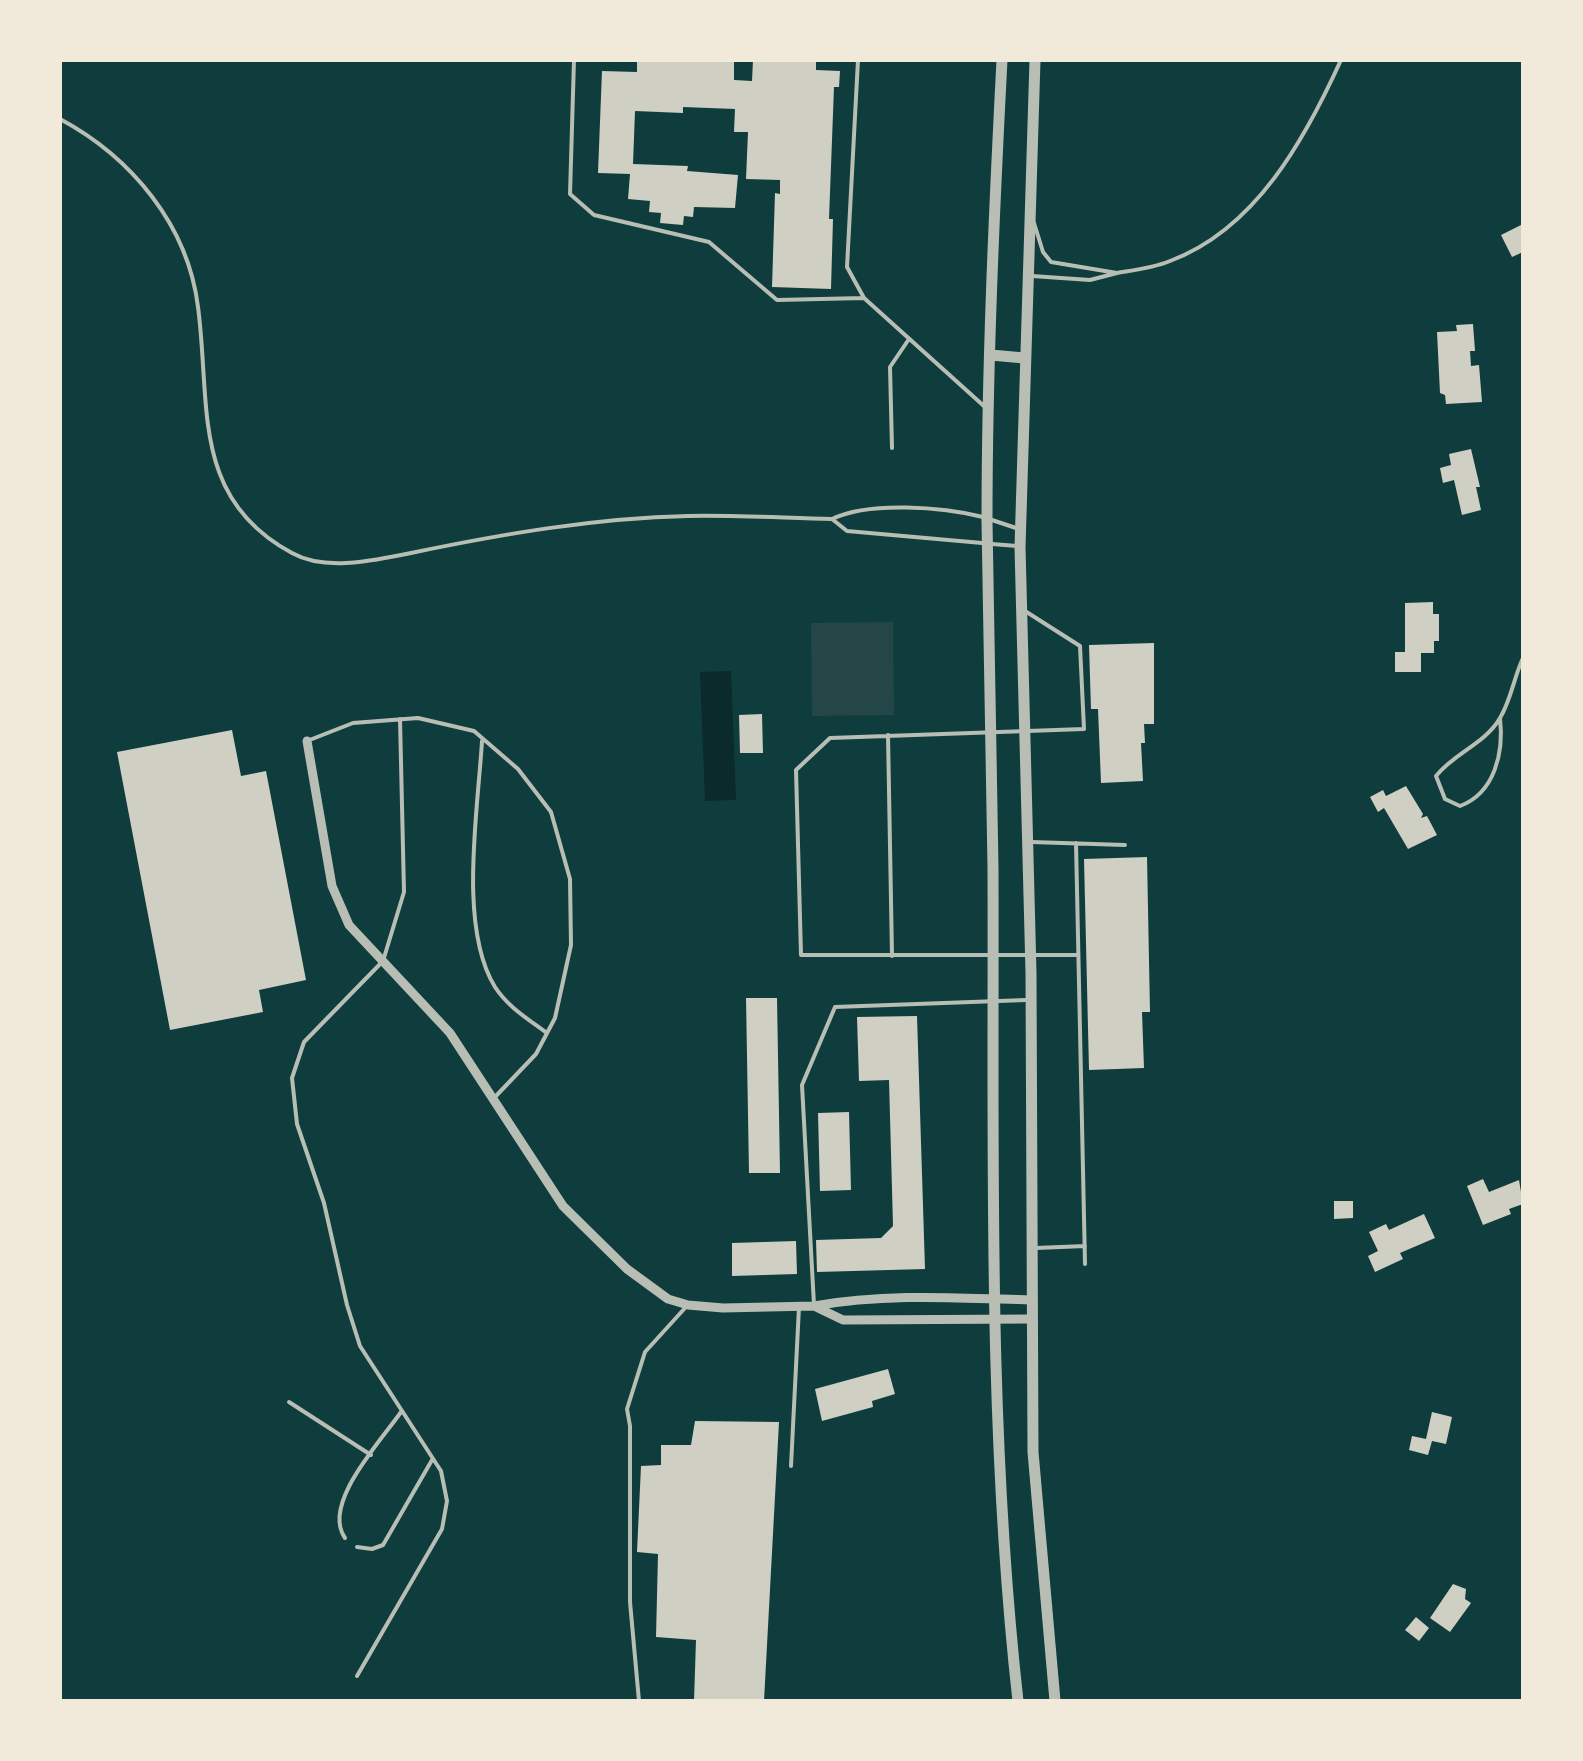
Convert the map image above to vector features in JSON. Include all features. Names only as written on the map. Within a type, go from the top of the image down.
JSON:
[{"type":"street","points":[[1002,60],[988,518],[995,1319],[997,1454],[1018,1701]]},
{"type":"street","points":[[1035,60],[1020,547],[1030,955],[1034,1452],[1054,1701]]},
{"type":"street","points":[[991,355],[1024,358]]},
{"type":"street","points":[[307,741],[332,886],[349,924],[450,1033],[564,1206],[627,1268],[668,1298],[688,1305],[799,1307],[851,1299],[1032,1300]]},
{"type":"street","points":[[814,1306],[844,1320],[1032,1319]]},
{"type":"lane","points":[[574,60],[570,194],[594,215],[709,242],[776,300],[864,298]]},
{"type":"lane","points":[[858,60],[847,267],[864,298],[990,411]]},
{"type":"lane","points":[[1027,276],[1090,280],[1170,261],[1210,241],[1259,197],[1290,157],[1342,60]]},
{"type":"lane","points":[[60,120],[113,153],[152,194],[177,240],[198,307],[204,396],[218,475],[242,514],[266,538],[298,557],[324,564],[494,536],[686,516],[832,518],[848,511],[894,508],[970,514],[1021,530]]},
{"type":"lane","points":[[1030,209],[1051,262],[1117,273]]},
{"type":"lane","points":[[892,448],[890,367],[909,339]]},
{"type":"lane","points":[[832,518],[847,531],[1020,547]]},
{"type":"lane","points":[[1021,609],[1080,646],[1084,729],[830,738],[796,770],[801,955],[1078,955]]},
{"type":"lane","points":[[1500,718],[1503,743],[1493,774],[1476,800],[1460,806],[1445,800],[1436,776],[1448,761],[1476,744],[1500,718],[1523,658]]},
{"type":"lane","points":[[307,741],[352,723],[400,719],[418,718],[474,731],[518,769],[551,812],[570,879],[571,945],[555,1018],[536,1054],[494,1097]]},
{"type":"lane","points":[[357,1676],[442,1529],[447,1501],[441,1470],[360,1346],[324,1202],[298,1124],[292,1078],[304,1042],[383,961],[404,892],[400,719]]},
{"type":"lane","points":[[888,736],[892,956]]},
{"type":"lane","points":[[482,738],[474,872],[474,920],[480,956],[496,988],[514,1009],[547,1033]]},
{"type":"lane","points":[[1026,842],[1125,845]]},
{"type":"lane","points":[[1076,844],[1085,1264]]},
{"type":"lane","points":[[814,1306],[802,1084],[836,1008],[1030,1000]]},
{"type":"lane","points":[[1031,1248],[1085,1246]]},
{"type":"lane","points":[[640,1701],[630,1602],[627,1408],[646,1352],[688,1305]]},
{"type":"lane","points":[[791,1466],[799,1307]]},
{"type":"lane","points":[[289,1402],[370,1455]]},
{"type":"lane","points":[[345,1538],[338,1528],[337,1514],[348,1487],[401,1412]]},
{"type":"lane","points":[[357,1547],[372,1550],[383,1545],[433,1459]]},
{"type":"shaded area","points":[[893,622],[894,715],[812,716],[811,623]]},
{"type":"shaded area","points":[[731,671],[736,800],[705,801],[700,672]]},
{"type":"building","points":[[637,60],[734,60],[734,80],[752,81],[753,60],[816,60],[816,70],[840,71],[839,87],[834,87],[829,219],[833,219],[831,289],[772,287],[775,193],[780,194],[780,180],[746,179],[748,132],[734,132],[735,109],[683,107],[683,113],[635,111],[633,164],[688,166],[687,171],[738,175],[735,208],[694,207],[693,217],[684,216],[683,225],[660,223],[661,213],[649,212],[650,201],[628,199],[630,174],[598,173],[602,71],[637,72]]},
{"type":"building","points":[[1523,224],[1523,252],[1512,257],[1501,235]]},
{"type":"building","points":[[1473,324],[1475,351],[1470,351],[1471,366],[1479,365],[1482,402],[1446,404],[1445,395],[1440,393],[1437,332],[1457,331],[1456,325]]},
{"type":"building","points":[[1471,449],[1481,510],[1462,515],[1454,480],[1443,483],[1440,468],[1451,465],[1449,454]]},
{"type":"building","points":[[1433,602],[1433,614],[1439,614],[1439,641],[1434,641],[1434,653],[1421,653],[1421,672],[1395,672],[1395,652],[1405,652],[1405,603]]},
{"type":"building","points":[[1154,643],[1154,724],[1144,724],[1143,781],[1101,783],[1098,709],[1091,709],[1089,645]]},
{"type":"building","points":[[762,714],[763,753],[740,753],[739,715]]},
{"type":"building","points":[[232,730],[241,776],[266,771],[306,980],[259,990],[263,1012],[170,1030],[117,752]]},
{"type":"building","points":[[1406,786],[1423,814],[1421,818],[1427,816],[1437,835],[1408,849],[1384,808],[1378,812],[1370,797],[1383,790],[1386,796]]},
{"type":"building","points":[[1147,857],[1150,1012],[1142,1012],[1144,1068],[1089,1070],[1084,859]]},
{"type":"building","points":[[746,998],[777,998],[780,1173],[749,1173]]},
{"type":"building","points":[[917,1016],[925,1269],[817,1272],[816,1240],[881,1238],[893,1226],[889,1080],[859,1081],[857,1017]]},
{"type":"building","points":[[849,1112],[851,1190],[820,1191],[818,1113]]},
{"type":"building","points":[[1483,1179],[1489,1192],[1519,1180],[1523,1204],[1509,1209],[1511,1214],[1483,1225],[1467,1186]]},
{"type":"building","points":[[1334,1201],[1353,1201],[1353,1218],[1334,1219]]},
{"type":"building","points":[[1424,1214],[1435,1238],[1400,1253],[1403,1259],[1375,1272],[1368,1256],[1378,1251],[1369,1232],[1386,1224],[1389,1230]]},
{"type":"building","points":[[796,1241],[797,1274],[732,1276],[732,1243]]},
{"type":"building","points":[[888,1369],[895,1394],[872,1401],[873,1407],[822,1421],[815,1389]]},
{"type":"building","points":[[1432,1412],[1452,1417],[1446,1444],[1432,1441],[1428,1455],[1409,1450],[1412,1436],[1426,1439]]},
{"type":"building","points":[[695,1421],[779,1422],[764,1701],[694,1701],[696,1640],[656,1637],[658,1554],[637,1552],[641,1466],[661,1465],[661,1445],[691,1445]]},
{"type":"building","points":[[1453,1584],[1466,1589],[1465,1599],[1471,1603],[1450,1632],[1430,1618]]},
{"type":"building","points":[[1416,1617],[1429,1628],[1419,1641],[1405,1630]]}]
